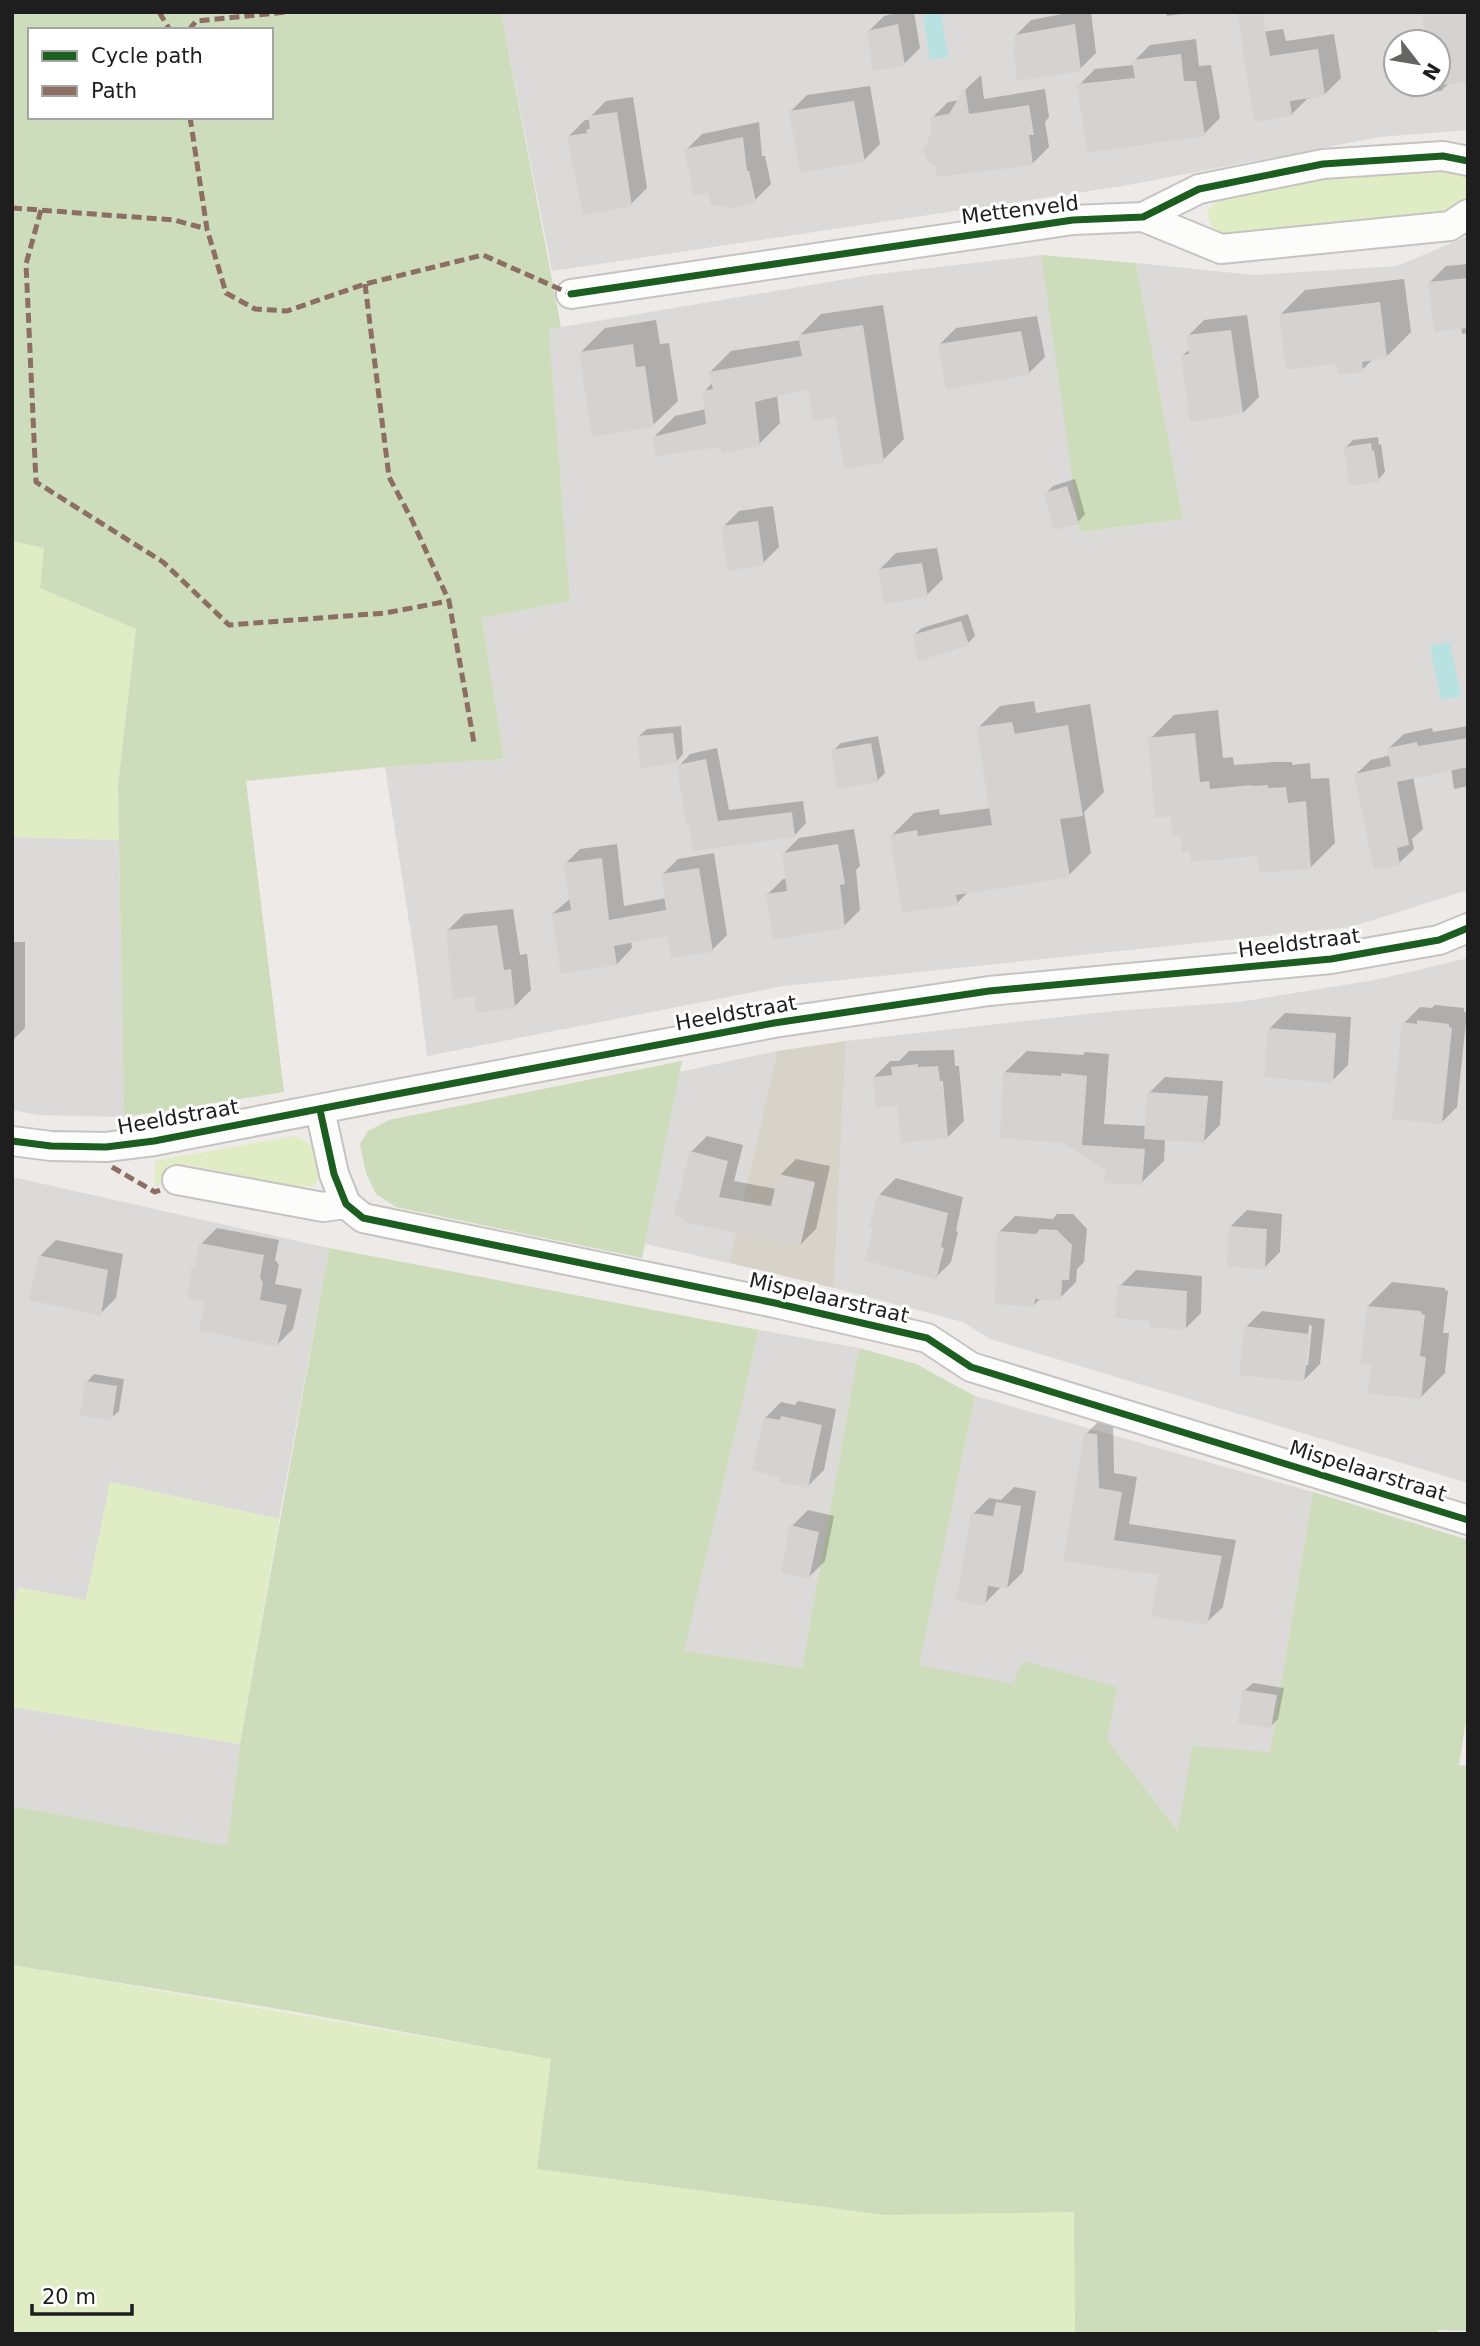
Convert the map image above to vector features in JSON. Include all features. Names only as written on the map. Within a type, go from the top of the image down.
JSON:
[{"type":"street","name":"Mettenveld","points":[[570,294],[1073,220],[1143,216],[1199,189],[1323,164],[1443,156],[1468,161]]},
{"type":"street","name":"Mettenveld","points":[[1143,216],[1221,249],[1450,226],[1468,214]]},
{"type":"street","name":"Heeldstraat","points":[[12,1141],[51,1146],[106,1147],[155,1141],[774,1023],[989,991],[1331,960],[1439,940],[1468,928]]},
{"type":"street","points":[[177,1180],[323,1207],[346,1204],[334,1174],[320,1110]]},
{"type":"street","name":"Mispelaarstraat","points":[[346,1204],[363,1218],[775,1303],[927,1338],[971,1367],[1468,1520]]},
{"type":"shaded area","points":[[501,12],[1468,12],[1468,130],[1380,137],[1123,186],[552,271]]},
{"type":"shaded area","points":[[1468,236],[1468,890],[1351,927],[784,986],[427,1056],[385,767],[504,759],[482,618],[570,601],[549,329],[870,275],[1041,255],[1081,532],[1183,519],[1136,263],[1254,275],[1397,266]]},
{"type":"shaded area","points":[[12,837],[119,840],[124,1117],[39,1115],[12,1110]]},
{"type":"shaded area","points":[[1468,958],[1468,1483],[990,1339],[963,1322],[834,1288],[846,1041],[1114,1011],[1239,1002],[1375,980]]},
{"type":"shaded area","points":[[846,1041],[834,1288],[729,1263],[777,1051]]},
{"type":"shaded area","points":[[777,1051],[729,1263],[645,1244],[679,1072]]},
{"type":"shaded area","points":[[12,1177],[329,1248],[279,1519],[110,1482],[86,1601],[18,1587],[12,1616]]},
{"type":"shaded area","points":[[759,1330],[859,1348],[802,1668],[683,1651]]},
{"type":"shaded area","points":[[975,1396],[1313,1492],[1270,1753],[1179,1832],[1107,1739],[1013,1685],[918,1665]]},
{"type":"shaded area","points":[[12,1707],[240,1744],[227,1847],[12,1806]]},
{"type":"green space","points":[[12,12],[501,12],[561,327],[549,329],[570,601],[482,618],[504,759],[385,767],[246,781],[284,1092],[124,1117],[118,785],[136,629],[40,588],[44,548],[12,541]]},
{"type":"green space","points":[[1406,169],[1466,173],[1469,188],[1467,198],[1446,212],[1231,238],[1214,229],[1208,217],[1207,211],[1215,203],[1236,195],[1332,175]]},
{"type":"green space","points":[[1041,255],[1136,263],[1183,519],[1080,532]]},
{"type":"green space","points":[[12,541],[44,548],[40,588],[136,629],[118,785],[119,840],[12,837]]},
{"type":"green space","points":[[682,1061],[642,1258],[396,1207],[376,1194],[366,1173],[360,1144],[368,1131],[389,1120]]},
{"type":"green space","points":[[295,1136],[312,1145],[319,1175],[315,1186],[293,1186],[185,1164],[155,1187],[155,1161]]},
{"type":"green space","points":[[329,1248],[759,1330],[684,1651],[802,1668],[859,1348],[916,1364],[975,1396],[919,1665],[1013,1684],[1023,1661],[1117,1687],[1107,1739],[1178,1831],[1192,1746],[1270,1752],[1313,1492],[1468,1540],[1468,1707],[1459,1765],[1468,1766],[1468,2331],[1438,2330],[1438,2334],[1075,2334],[1074,2212],[885,2215],[537,2169],[551,2059],[291,2011],[12,1965],[12,1806],[227,1846],[240,1744]]},
{"type":"green space","points":[[110,1482],[279,1519],[240,1744],[12,1707],[12,1616],[18,1587],[86,1600]]},
{"type":"green space","points":[[12,1965],[551,2059],[538,2169],[885,2215],[1075,2212],[1075,2334],[12,2334]]},
{"type":"water","points":[[941,12],[948,57],[930,60],[923,13]]},
{"type":"water","points":[[1450,642],[1461,696],[1441,700],[1430,646]]},
{"type":"building","points":[[1237,12],[1262,12],[1270,56],[1318,49],[1325,96],[1290,101],[1292,116],[1254,122]]},
{"type":"building","points":[[1422,12],[1468,12],[1468,82],[1452,84],[1452,28],[1424,28]]},
{"type":"building","points":[[898,24],[905,66],[873,71],[867,31]]},
{"type":"building","points":[[1075,24],[1081,71],[1017,81],[1014,35]]},
{"type":"building","points":[[1181,54],[1184,81],[1196,81],[1205,136],[1087,153],[1077,84],[1135,78],[1132,60]]},
{"type":"building","points":[[965,88],[969,114],[1029,105],[1034,135],[1029,135],[1033,165],[937,177],[935,166],[928,161],[923,151],[931,134],[930,117],[949,114]]},
{"type":"building","points":[[854,101],[865,162],[800,173],[789,111]]},
{"type":"building","points":[[617,112],[632,206],[583,215],[567,136],[587,133],[586,130],[590,129],[588,116]]},
{"type":"building","points":[[743,137],[747,171],[756,202],[736,208],[727,207],[711,205],[708,193],[694,195],[684,149]]},
{"type":"building","points":[[1468,278],[1468,328],[1434,332],[1428,282]]},
{"type":"building","points":[[1380,302],[1387,358],[1362,362],[1363,372],[1338,375],[1336,364],[1286,370],[1279,314]]},
{"type":"building","points":[[863,325],[884,462],[844,469],[835,417],[813,421],[808,389],[755,402],[760,446],[722,453],[720,447],[656,456],[652,437],[706,424],[702,391],[713,389],[708,372],[802,356],[798,335]]},
{"type":"building","points":[[1231,330],[1243,414],[1190,422],[1181,355],[1189,354],[1186,335]]},
{"type":"building","points":[[1021,331],[1030,375],[946,389],[938,344]]},
{"type":"building","points":[[633,344],[636,367],[645,366],[654,427],[592,437],[579,352]]},
{"type":"building","points":[[1371,443],[1379,482],[1349,486],[1344,447]]},
{"type":"building","points":[[1067,486],[1079,524],[1054,530],[1044,493]]},
{"type":"building","points":[[758,521],[764,565],[727,571],[721,526]]},
{"type":"building","points":[[922,563],[928,597],[883,604],[878,569]]},
{"type":"building","points":[[961,621],[969,645],[918,661],[912,635]]},
{"type":"building","points":[[1012,722],[1015,734],[1068,725],[1083,816],[1060,819],[1070,877],[956,895],[958,905],[902,913],[890,835],[917,830],[918,836],[992,825],[976,727]]},
{"type":"building","points":[[673,733],[677,763],[640,769],[637,736]]},
{"type":"building","points":[[1195,733],[1200,782],[1209,781],[1210,789],[1252,785],[1286,787],[1288,803],[1306,801],[1311,869],[1259,873],[1257,856],[1191,862],[1190,852],[1182,853],[1180,834],[1172,835],[1171,816],[1155,818],[1148,738]]},
{"type":"building","points":[[1468,738],[1468,767],[1397,782],[1409,845],[1397,848],[1400,865],[1374,870],[1354,774],[1391,766],[1387,748],[1417,742],[1418,746]]},
{"type":"building","points":[[871,743],[878,782],[837,789],[831,750]]},
{"type":"building","points":[[706,759],[718,821],[792,812],[795,837],[693,851],[689,825],[686,825],[677,765]]},
{"type":"building","points":[[838,844],[845,884],[840,885],[845,928],[774,940],[765,894],[787,891],[782,853]]},
{"type":"building","points":[[602,858],[609,920],[666,910],[661,874],[699,868],[713,952],[671,958],[668,936],[614,946],[617,965],[561,974],[551,914],[571,910],[563,863]]},
{"type":"building","points":[[497,925],[504,970],[511,969],[515,1008],[476,1012],[474,997],[453,999],[446,930]]},
{"type":"building","points":[[1417,1020],[1449,1024],[1452,1028],[1442,1124],[1392,1119],[1402,1022],[1417,1024]]},
{"type":"building","points":[[1268,1028],[1336,1033],[1333,1083],[1264,1077]]},
{"type":"building","points":[[918,1064],[918,1067],[938,1066],[940,1081],[943,1081],[948,1138],[901,1143],[897,1106],[876,1107],[873,1077],[892,1075],[891,1067]]},
{"type":"building","points":[[1003,1072],[1087,1076],[1082,1145],[1145,1149],[1142,1185],[1104,1183],[1105,1169],[1062,1143],[1000,1138]]},
{"type":"building","points":[[1147,1092],[1208,1096],[1204,1143],[1144,1139]]},
{"type":"building","points":[[690,1151],[728,1161],[719,1197],[771,1206],[778,1174],[815,1182],[800,1247],[685,1222],[685,1218],[674,1215]]},
{"type":"building","points":[[878,1194],[948,1213],[941,1247],[944,1248],[936,1280],[865,1260],[873,1228],[869,1227]]},
{"type":"building","points":[[1229,1226],[1267,1229],[1265,1270],[1227,1266]]},
{"type":"building","points":[[1040,1229],[1057,1230],[1072,1245],[1069,1280],[1062,1280],[1061,1300],[1035,1299],[1034,1307],[995,1304],[997,1231],[1036,1234]]},
{"type":"building","points":[[199,1243],[264,1255],[260,1300],[287,1305],[277,1347],[199,1330],[205,1301],[188,1298],[191,1268],[195,1265]]},
{"type":"building","points":[[38,1255],[108,1270],[101,1316],[29,1300]]},
{"type":"building","points":[[1118,1285],[1187,1291],[1186,1330],[1150,1327],[1150,1321],[1115,1318]]},
{"type":"building","points":[[1367,1306],[1421,1311],[1425,1315],[1420,1356],[1426,1357],[1421,1399],[1368,1393],[1371,1365],[1360,1364]]},
{"type":"building","points":[[1244,1326],[1310,1334],[1304,1382],[1239,1375]]},
{"type":"building","points":[[85,1381],[117,1386],[112,1420],[80,1416]]},
{"type":"building","points":[[781,1416],[822,1425],[808,1488],[778,1482],[779,1477],[752,1470],[764,1417],[780,1420]]},
{"type":"building","points":[[1084,1433],[1097,1434],[1099,1488],[1122,1492],[1114,1540],[1222,1556],[1207,1625],[1151,1616],[1158,1575],[1063,1561]]},
{"type":"building","points":[[996,1502],[1021,1506],[1007,1589],[988,1586],[985,1606],[956,1600],[971,1513],[993,1516]]},
{"type":"building","points":[[790,1525],[819,1532],[809,1579],[781,1573]]},
{"type":"building","points":[[1243,1690],[1277,1695],[1271,1728],[1238,1723]]},
{"type":"marked path","points":[[159,12],[169,28]]},
{"type":"marked path","points":[[191,28],[196,21],[286,12]]},
{"type":"marked path","points":[[190,119],[207,229],[226,293],[255,309],[287,311],[365,284],[483,255],[571,294]]},
{"type":"marked path","points":[[12,208],[174,220],[207,229]]},
{"type":"marked path","points":[[41,210],[26,264],[36,482],[163,562],[229,625],[385,613],[449,601],[474,743]]},
{"type":"marked path","points":[[365,284],[389,477],[449,601]]},
{"type":"marked path","points":[[112,1167],[155,1192],[163,1189]]},
{"type":"cycle path","points":[[571,294],[1073,220],[1143,217],[1199,189],[1323,164],[1443,156],[1468,161]]},
{"type":"cycle path","points":[[12,1141],[51,1146],[106,1147],[154,1141],[774,1023],[989,991],[1331,959],[1439,940],[1468,928]]},
{"type":"cycle path","points":[[320,1110],[334,1174],[346,1204],[363,1218],[775,1303],[927,1338],[971,1367],[1468,1520]]}]
